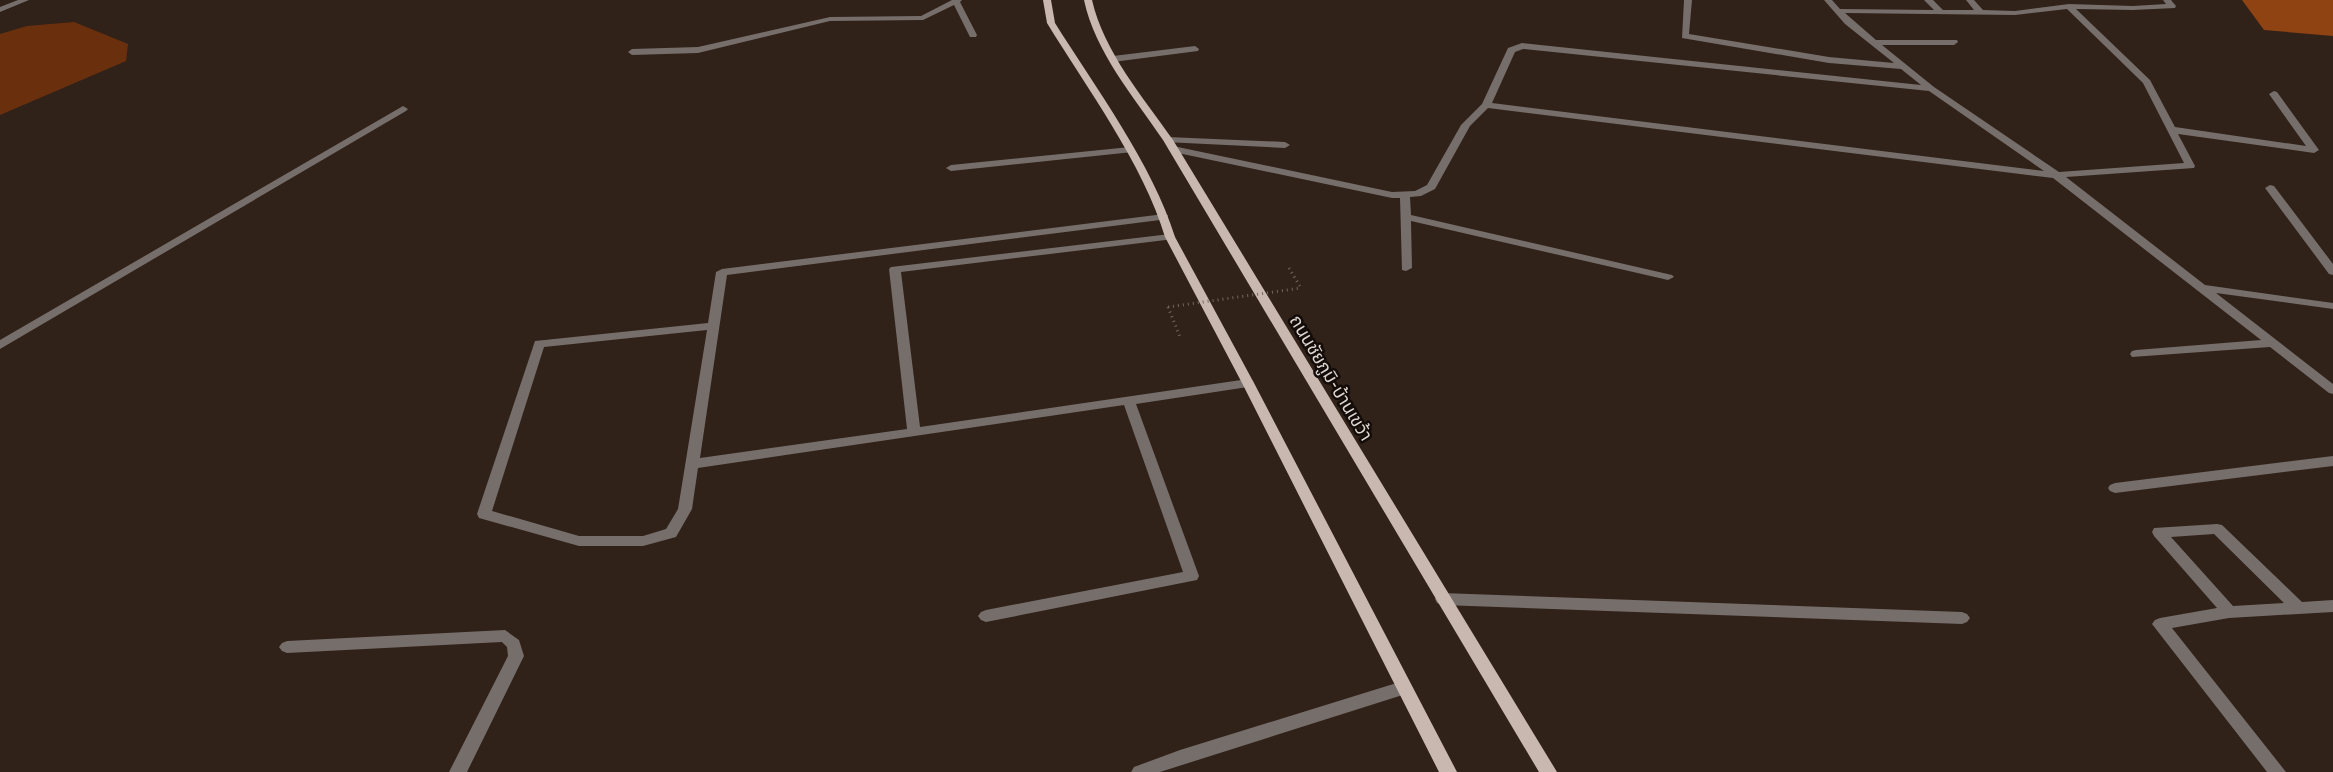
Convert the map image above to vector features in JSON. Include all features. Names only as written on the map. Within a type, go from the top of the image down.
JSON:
[{"type":"main road","points":[[1047,0],[1051,23],[1130,150],[1164,217],[1170,237],[1248,382],[1403,688],[1448,772]]},
{"type":"main road","name":"ถนนชัยภูมิ-บ้านเขว้า","points":[[1088,0],[1092,18],[1112,59],[1171,144],[1548,772]]},
{"type":"street","points":[[0,10],[25,0]]},
{"type":"street","points":[[632,52],[698,50],[830,19],[923,18],[957,0],[973,35]]},
{"type":"street","points":[[1688,0],[1685,36],[1829,60],[1906,67]]},
{"type":"street","points":[[1828,0],[1848,22],[1931,89],[2056,175],[2333,390]]},
{"type":"street","points":[[1928,0],[1941,12]]},
{"type":"street","points":[[1970,0],[1981,13]]},
{"type":"street","points":[[1840,12],[2015,13],[2069,6],[2133,8],[2172,6],[2168,0]]},
{"type":"street","points":[[1486,106],[2056,175],[2190,166],[2147,82],[2069,6]]},
{"type":"street","points":[[1875,43],[1954,42]]},
{"type":"street","points":[[1171,144],[1405,196],[1425,192],[1431,187],[1466,125],[1486,106],[1511,50],[1522,46],[1931,89]]},
{"type":"street","points":[[1112,59],[1195,49]]},
{"type":"street","points":[[2173,130],[2314,150],[2274,94]]},
{"type":"street","points":[[0,345],[403,109]]},
{"type":"street","points":[[1171,144],[1285,145]]},
{"type":"street","points":[[951,168],[1130,150]]},
{"type":"street","points":[[2270,188],[2333,272]]},
{"type":"street","points":[[1405,196],[1406,268]]},
{"type":"street","points":[[713,326],[539,344],[484,514],[579,541],[643,541],[671,533],[685,509],[722,272],[1164,217]]},
{"type":"street","points":[[1405,217],[1668,277]]},
{"type":"street","points":[[914,432],[895,269],[1170,237]]},
{"type":"street","points":[[2204,288],[2333,306]]},
{"type":"street","points":[[2136,354],[2274,344]]},
{"type":"street","points":[[692,464],[1248,382]]},
{"type":"street","points":[[986,616],[1192,576],[1128,400]]},
{"type":"street","points":[[2115,488],[2333,461]]},
{"type":"street","points":[[2229,612],[2159,532],[2217,530],[2299,608]]},
{"type":"street","points":[[1442,598],[1962,618]]},
{"type":"street","points":[[2277,772],[2160,624],[2229,612],[2333,606]]},
{"type":"street","points":[[287,647],[505,636],[514,644],[516,656],[458,772]]},
{"type":"street","points":[[1140,772],[1180,757],[1403,688]]},
{"type":"path","points":[[1180,337],[1168,307],[1301,288],[1289,268]]},
{"type":"shaded area","points":[[2242,0],[2333,0],[2333,36],[2264,30]]},
{"type":"shaded area","points":[[74,22],[128,44],[126,61],[0,115],[0,34],[27,26]]}]
